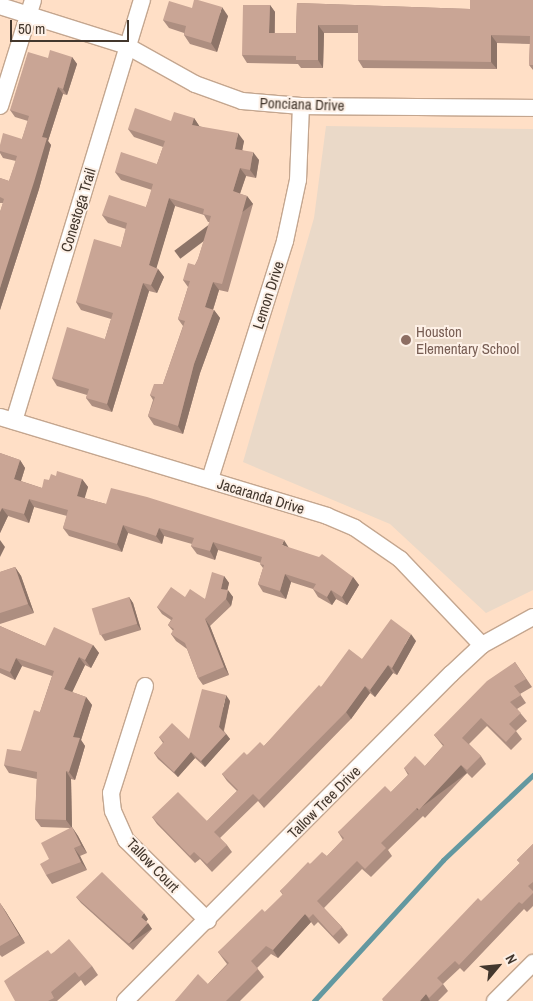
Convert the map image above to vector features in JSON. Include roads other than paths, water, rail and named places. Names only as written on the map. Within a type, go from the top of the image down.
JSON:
[{"type":"street","name":"Conestoga Trail","points":[[7,419],[142,0]]},
{"type":"street","name":"Ponciana Drive","points":[[0,6],[30,7],[127,46],[195,84],[219,94],[262,104],[533,108]]},
{"type":"street","points":[[0,106],[30,7]]},
{"type":"street","name":"Lemon Drive","points":[[210,479],[285,241],[298,180],[301,106]]},
{"type":"street","name":"Jacaranda Drive","points":[[7,419],[210,479],[327,516],[354,528],[400,559],[482,645]]},
{"type":"street","name":"Tallow Tree Drive","points":[[125,1001],[208,921],[482,645],[533,617]]},
{"type":"street","name":"Tallow Court","points":[[145,686],[111,793],[113,811],[126,840],[208,921]]},
{"type":"street","points":[[495,1001],[533,963]]},
{"type":"waterway","points":[[314,1001],[443,860],[533,775]]},
{"type":"place","name":"Houston Elementary School","points":[[406,340]]}]
